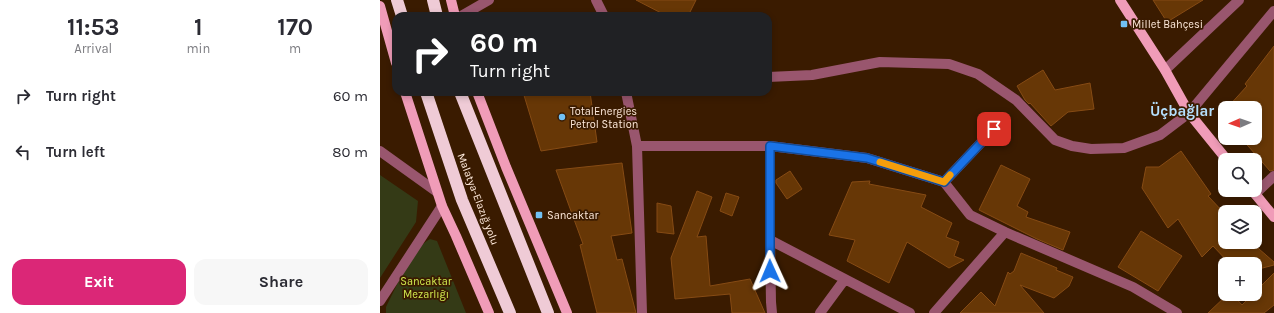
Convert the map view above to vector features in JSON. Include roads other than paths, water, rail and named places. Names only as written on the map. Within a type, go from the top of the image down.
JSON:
[{"type":"highway","points":[[397,0],[401,12]]},
{"type":"highway","points":[[433,0],[436,12]]},
{"type":"highway","name":"Malatya-Elazığ yolu","points":[[427,96],[462,200],[510,313]]},
{"type":"highway","points":[[461,96],[548,313]]},
{"type":"main road","points":[[451,0],[454,12]]},
{"type":"main road","points":[[1120,0],[1165,70],[1189,113],[1222,153]]},
{"type":"main road","points":[[380,6],[392,49]]},
{"type":"main road","points":[[405,96],[442,206],[489,313]]},
{"type":"main road","points":[[479,96],[506,167],[567,313]]},
{"type":"main road","points":[[1258,197],[1274,217]]},
{"type":"street","points":[[468,12],[489,0]]},
{"type":"street","points":[[596,0],[602,12]]},
{"type":"street","points":[[1165,70],[1239,0]]},
{"type":"street","points":[[772,77],[812,75],[880,62],[949,64],[978,74],[1016,100],[1055,140],[1072,146],[1091,150],[1124,148],[1160,135],[1189,113],[1274,11]]},
{"type":"street","points":[[627,96],[637,146],[642,313]]},
{"type":"street","points":[[944,182],[994,129]]},
{"type":"street","points":[[637,146],[770,146],[867,158],[944,182],[970,215],[1005,232],[1133,287],[1177,313]]},
{"type":"street","points":[[770,146],[772,313]]},
{"type":"street","points":[[380,151],[437,192]]},
{"type":"street","points":[[1262,186],[1274,176]]},
{"type":"street","points":[[380,302],[442,206]]},
{"type":"street","points":[[934,313],[1005,232]]},
{"type":"street","points":[[770,240],[910,313]]},
{"type":"street","points":[[820,313],[845,279]]},
{"type":"place","name":"Millet Bahçesi","points":[[1124,24]]},
{"type":"place","name":"TotalEnergies Petrol Station","points":[[562,117]]},
{"type":"place","name":"Sancaktar","points":[[539,215]]},
{"type":"district","name":"Üçbağlar","points":[[1182,111]]},
{"type":"park label","name":"Sancaktar Mezarlığı","points":[[426,287]]}]
